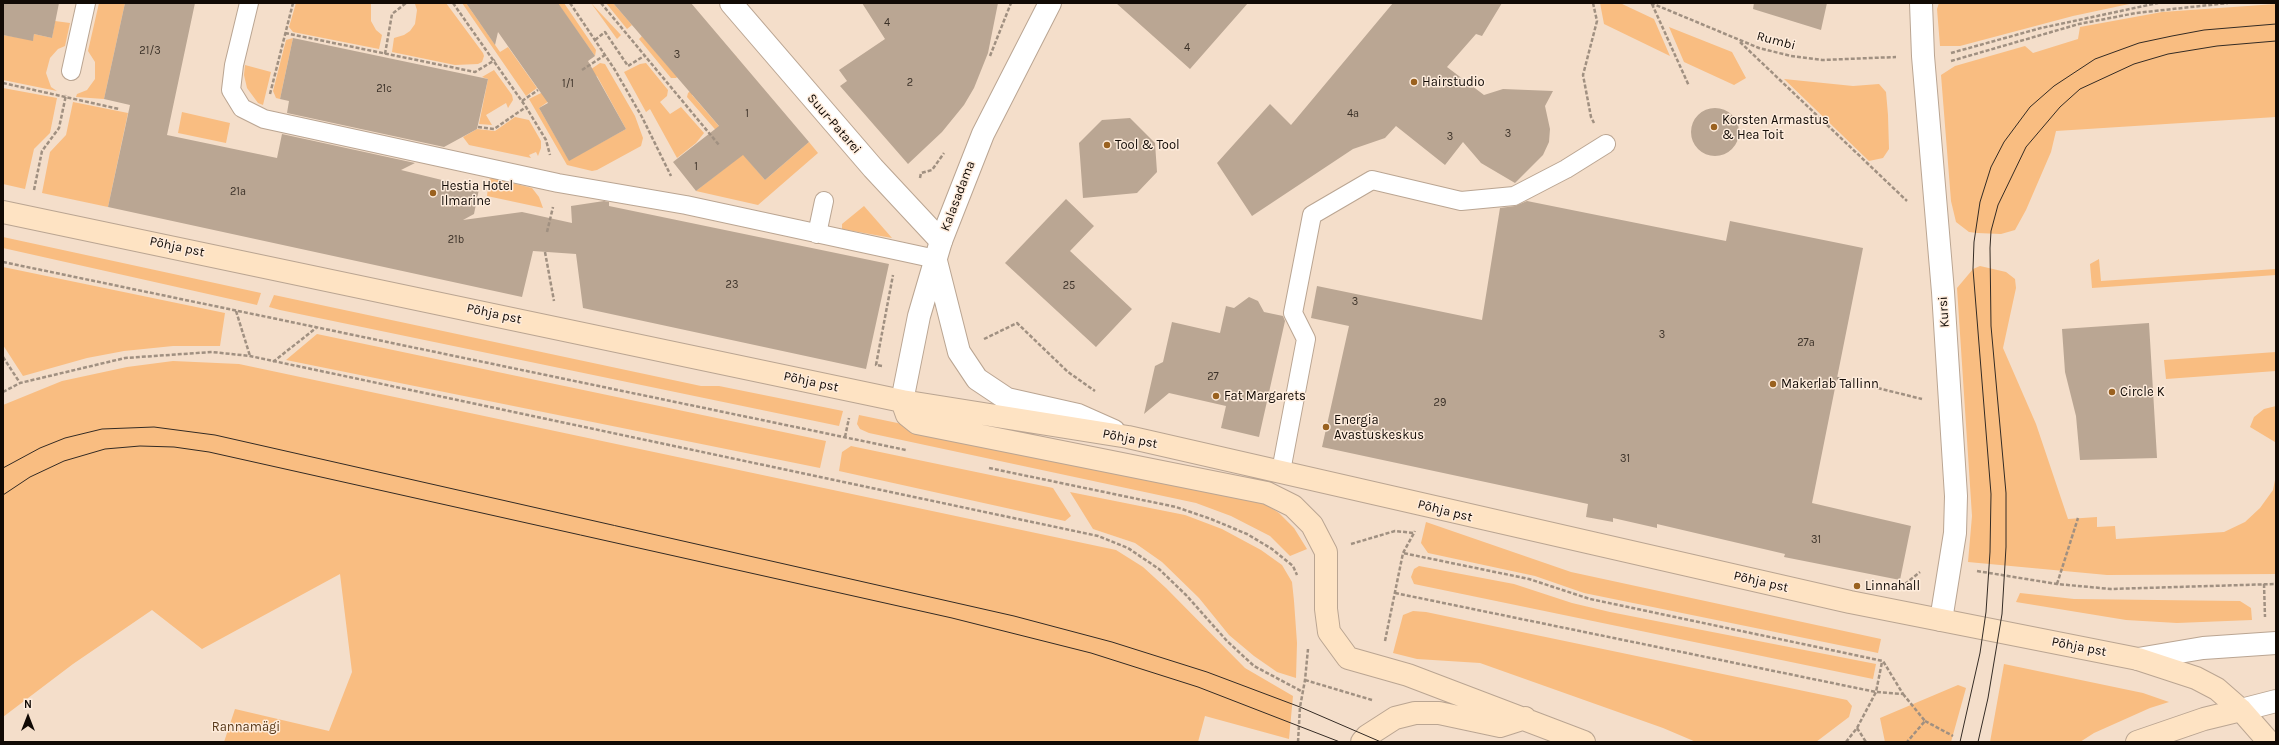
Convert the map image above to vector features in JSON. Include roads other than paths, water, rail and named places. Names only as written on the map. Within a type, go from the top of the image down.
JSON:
[{"type":"main road","name":"Põhja pst","points":[[3,212],[29,216],[902,402],[1128,437],[1827,597],[2138,658],[2196,678],[2217,689],[2241,710],[2269,742]]},
{"type":"main road","points":[[902,402],[907,415],[917,423],[1267,493],[1293,506],[1312,525],[1326,552],[1326,609],[1328,632],[1348,658],[1408,675],[1525,718],[1584,742]]},
{"type":"main road","points":[[2137,742],[2197,722],[2241,710]]},
{"type":"main road","points":[[1362,742],[1367,736],[1395,718],[1415,713],[1439,713],[1500,726],[1525,718]]},
{"type":"street","name":"Suur-Patarei","points":[[731,3],[873,168],[908,204],[938,250]]},
{"type":"street","name":"Kalasadama","points":[[902,402],[919,316],[938,250],[983,134],[1050,3]]},
{"type":"street","name":"Kursi","points":[[1921,3],[1924,65],[1943,292],[1956,496],[1955,533],[1941,620]]},
{"type":"street","points":[[938,250],[958,352],[976,379],[1007,399],[1078,415],[1128,437]]},
{"type":"street","points":[[2138,658],[2202,648],[2276,642]]},
{"type":"street","points":[[2241,710],[2276,701]]},
{"type":"lane","points":[[71,71],[86,3]]},
{"type":"lane","points":[[249,3],[234,65],[231,90],[242,108],[264,119],[558,183],[686,205],[817,234],[938,250]]},
{"type":"lane","points":[[1281,471],[1306,339],[1293,313],[1312,214],[1372,180],[1461,200],[1514,196],[1566,169],[1606,144]]},
{"type":"lane","points":[[817,234],[824,200]]},
{"type":"tram line","points":[[1960,742],[1980,653],[1986,612],[1990,552],[1991,494],[1973,269],[1974,242],[1980,202],[1991,167],[2004,142],[2030,107],[2054,86],[2095,59],[2139,43],[2172,36],[2204,30],[2276,24]]},
{"type":"tram line","points":[[1978,742],[1988,698],[2002,614],[2006,547],[2006,493],[1991,326],[1990,248],[1991,231],[1998,205],[2026,147],[2060,107],[2080,89],[2134,64],[2168,54],[2217,46],[2276,41]]},
{"type":"tram line","points":[[3,468],[40,448],[65,438],[102,429],[154,427],[215,435],[1014,616],[1112,642],[1207,672],[1300,707],[1381,742]]},
{"type":"tram line","points":[[3,495],[30,477],[64,461],[105,449],[140,446],[174,447],[209,452],[952,618],[1091,653],[1198,687],[1340,742]]},
{"type":"place","name":"Hairstudio","points":[[1414,82]]},
{"type":"place","name":"Korsten Armastus & Hea Toit","points":[[1714,127]]},
{"type":"place","name":"Tool & Tool","points":[[1107,145]]},
{"type":"place","name":"Hestia Hotel Ilmarine","points":[[433,193]]},
{"type":"place","name":"Makerlab Tallinn","points":[[1773,384]]},
{"type":"place","name":"Circle K","points":[[2112,392]]},
{"type":"place","name":"Fat Margarets","points":[[1216,396]]},
{"type":"place","name":"Energia Avastuskeskus","points":[[1326,427]]},
{"type":"place","name":"Linnahall","points":[[1857,586]]},
{"type":"park label","name":"Rannamägi","points":[[246,727]]}]
